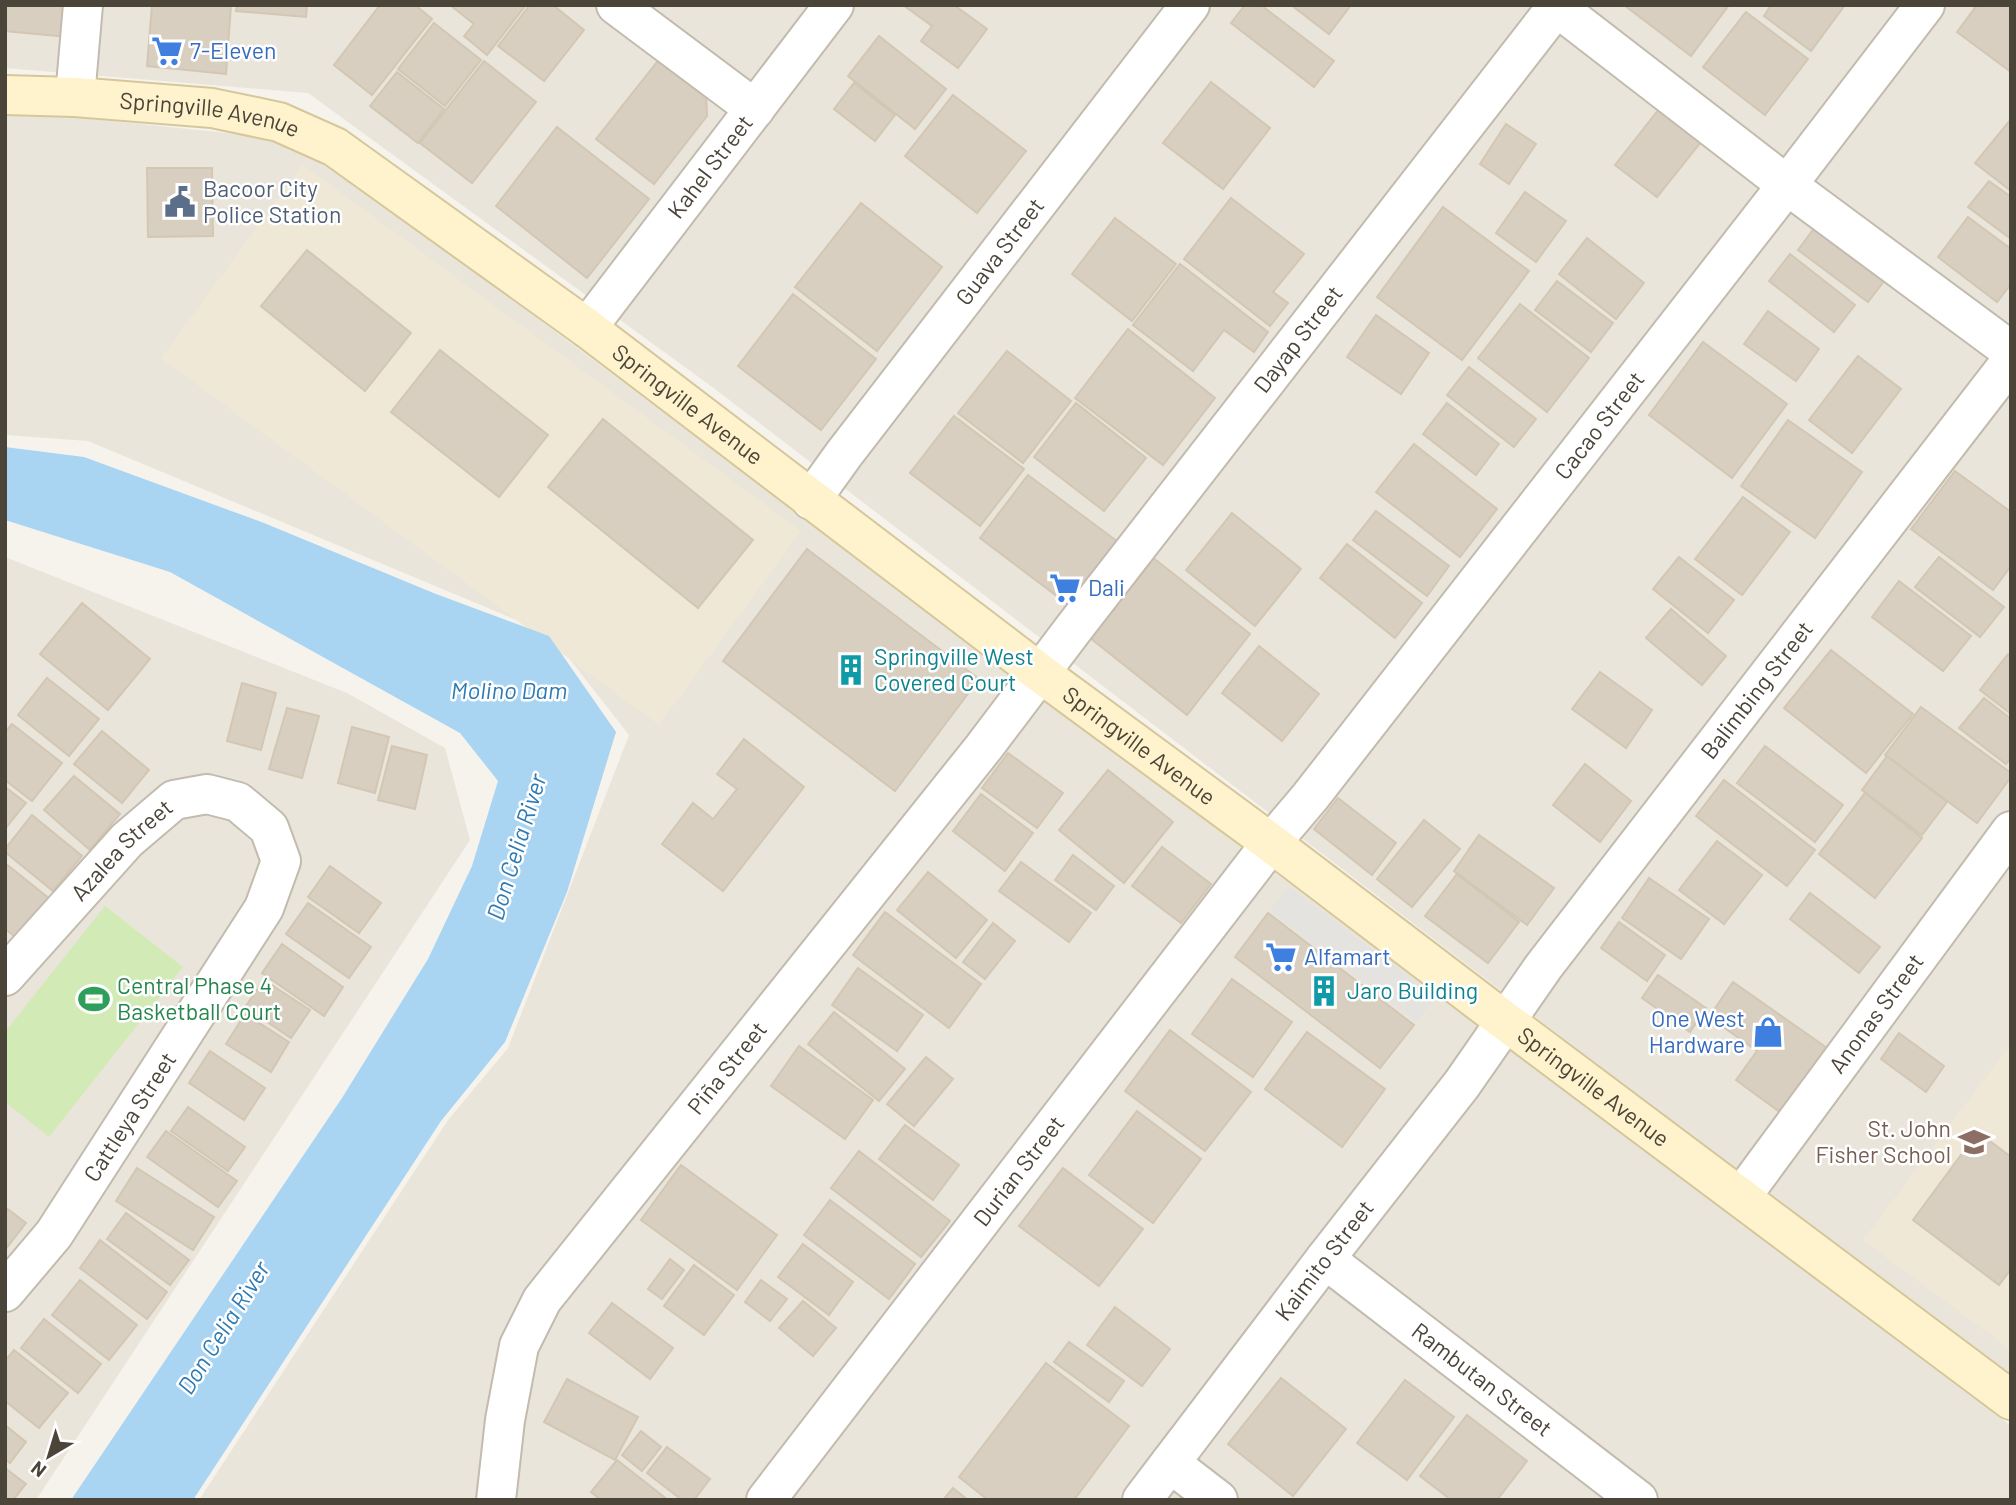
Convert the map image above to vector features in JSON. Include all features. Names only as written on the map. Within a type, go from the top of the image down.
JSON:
[{"type":"street","points":[[75,97],[83,5]]},
{"type":"street","points":[[616,5],[755,109]]},
{"type":"street","name":"Kahel Street","points":[[587,328],[834,5]]},
{"type":"street","name":"Guava Street","points":[[811,500],[1190,5]]},
{"type":"street","name":"Cacao Street","points":[[1271,843],[1319,786],[1925,5]]},
{"type":"street","points":[[1556,6],[1787,185],[2011,351]]},
{"type":"street","name":"Dayap Street","points":[[1040,673],[1556,6]]},
{"type":"street","name":"Springville Avenue","points":[[5,95],[75,97],[212,108],[279,122],[335,147],[587,328],[1040,673],[1271,843],[2011,1400]]},
{"type":"street","name":"Balimbing Street","points":[[1505,1021],[2011,361]]},
{"type":"street","name":"Piña Street","points":[[496,1500],[505,1420],[519,1346],[542,1300],[984,747],[1040,673]]},
{"type":"street","name":"Azalea Street","points":[[5,976],[127,840],[174,800],[207,794],[238,802],[269,828],[281,861]]},
{"type":"street","name":"Anonas Street","points":[[1741,1198],[2011,831]]},
{"type":"street","name":"Durian Street","points":[[766,1500],[1271,843]]},
{"type":"street","name":"Cattleya Street","points":[[5,1292],[54,1234],[264,908],[281,861]]},
{"type":"street","name":"Kaimito Street","points":[[1142,1500],[1462,1084],[1505,1021]]},
{"type":"street","name":"Rambutan Street","points":[[1325,1259],[1639,1500]]},
{"type":"street","points":[[1170,1463],[1218,1500]]},
{"type":"shaded area","points":[[5,5],[2011,5],[2011,1381],[715,389],[308,93],[5,68]]},
{"type":"shaded area","points":[[5,110],[275,138],[327,160],[2011,1426],[2011,1500],[199,1500],[448,1120],[508,1048],[629,735],[550,634],[88,441],[5,435]]},
{"type":"shaded area","points":[[303,165],[801,531],[659,725],[161,358]]},
{"type":"shaded area","points":[[5,557],[347,693],[445,748],[470,840],[36,1500],[5,1500]]},
{"type":"shaded area","points":[[1289,887],[1436,997],[1416,1022],[1270,911]]},
{"type":"shaded area","name":"St. John Fisher School","points":[[2011,1044],[2011,1350],[1863,1240]]},
{"type":"green space","name":"Central Phase 4 Basketball Court","points":[[105,906],[183,967],[49,1137],[5,1102],[5,1032]]},
{"type":"water","name":"Molino Dam","points":[[5,447],[84,457],[264,523],[436,594],[549,636],[616,732],[567,892],[505,1042],[441,1121],[193,1500],[71,1500],[342,1098],[428,959],[472,866],[498,781],[460,733],[170,572],[5,520]]},
{"type":"building","points":[[5,5],[70,5],[67,37],[5,31]]},
{"type":"building","points":[[152,5],[231,5],[226,74],[147,66]]},
{"type":"building","points":[[237,5],[307,5],[306,17],[236,11]]},
{"type":"building","points":[[380,5],[415,5],[432,19],[372,95],[334,65]]},
{"type":"building","points":[[450,5],[526,5],[487,55],[464,36],[474,24]]},
{"type":"building","points":[[530,5],[553,5],[584,30],[544,81],[498,46]]},
{"type":"building","points":[[903,5],[954,5],[987,29],[958,68],[921,41],[932,26]]},
{"type":"building","points":[[1245,5],[1261,5],[1334,61],[1314,87],[1231,23]]},
{"type":"building","points":[[1291,5],[1351,5],[1329,34]]},
{"type":"building","points":[[1624,5],[1729,5],[1691,56]]},
{"type":"building","points":[[1771,5],[1845,5],[1811,51],[1764,16]]},
{"type":"building","points":[[1977,5],[2011,5],[2011,72],[1957,32]]},
{"type":"building","points":[[1746,12],[1808,59],[1765,115],[1703,67]]},
{"type":"building","points":[[434,23],[481,60],[445,106],[398,69]]},
{"type":"building","points":[[879,36],[946,89],[915,129],[848,76]]},
{"type":"building","points":[[661,57],[706,92],[707,116],[654,184],[596,139]]},
{"type":"building","points":[[484,61],[536,102],[472,183],[420,143]]},
{"type":"building","points":[[397,72],[444,109],[418,143],[370,106]]},
{"type":"building","points":[[1211,82],[1270,128],[1223,189],[1163,143]]},
{"type":"building","points":[[854,83],[895,115],[875,141],[834,109]]},
{"type":"building","points":[[953,95],[1026,151],[977,213],[905,156]]},
{"type":"building","points":[[1667,99],[1709,132],[1657,197],[1615,165]]},
{"type":"building","points":[[2011,119],[2011,191],[1975,163]]},
{"type":"building","points":[[1506,124],[1536,144],[1509,184],[1480,164]]},
{"type":"building","points":[[557,127],[649,199],[587,278],[496,206]]},
{"type":"building","name":"Bacoor City Police Station","points":[[147,168],[212,168],[213,236],[148,237]]},
{"type":"building","points":[[1989,181],[2011,197],[2011,239],[1968,207]]},
{"type":"building","points":[[1525,192],[1566,221],[1536,262],[1496,233]]},
{"type":"building","points":[[1231,198],[1304,254],[1273,292],[1288,303],[1270,326],[1184,259]]},
{"type":"building","points":[[861,203],[942,267],[877,351],[795,287]]},
{"type":"building","points":[[1443,207],[1529,271],[1462,360],[1377,297]]},
{"type":"building","points":[[1968,217],[2011,249],[2011,284],[1997,302],[1938,257]]},
{"type":"building","points":[[1115,218],[1176,264],[1132,321],[1072,274]]},
{"type":"building","points":[[1821,219],[1891,272],[1868,302],[1798,250]]},
{"type":"building","points":[[1587,238],[1644,283],[1616,319],[1559,274]]},
{"type":"building","points":[[307,250],[411,333],[365,391],[261,306]]},
{"type":"building","points":[[1790,254],[1855,305],[1834,332],[1769,281]]},
{"type":"building","points":[[1180,264],[1268,332],[1254,352],[1224,330],[1193,371],[1133,325]]},
{"type":"building","points":[[1557,281],[1613,323],[1591,352],[1535,310]]},
{"type":"building","points":[[793,294],[876,359],[821,430],[738,366]]},
{"type":"building","points":[[1520,304],[1589,358],[1547,412],[1478,358]]},
{"type":"building","points":[[1768,311],[1819,349],[1796,381],[1744,344]]},
{"type":"building","points":[[1376,315],[1429,353],[1401,394],[1347,357]]},
{"type":"building","points":[[1128,329],[1215,398],[1163,465],[1075,398]]},
{"type":"building","points":[[1703,342],[1787,404],[1732,478],[1649,415]]},
{"type":"building","points":[[440,350],[548,435],[499,497],[391,412]]},
{"type":"building","points":[[1007,351],[1071,401],[1023,463],[958,413]]},
{"type":"building","points":[[1858,356],[1901,389],[1852,453],[1809,420]]},
{"type":"building","points":[[1469,367],[1536,419],[1514,447],[1447,395]]},
{"type":"building","points":[[1076,403],[1146,458],[1104,511],[1034,457]]},
{"type":"building","points":[[1447,403],[1499,444],[1476,475],[1423,434]]},
{"type":"building","points":[[954,416],[1024,469],[980,526],[910,473]]},
{"type":"building","points":[[603,419],[753,540],[698,608],[548,487]]},
{"type":"building","points":[[1788,420],[1862,472],[1815,538],[1741,486]]},
{"type":"building","points":[[1414,444],[1497,509],[1460,557],[1376,492]]},
{"type":"building","points":[[1955,471],[2011,512],[2011,566],[1993,590],[1911,529]]},
{"type":"building","points":[[1028,475],[1118,542],[1070,606],[980,538]]},
{"type":"building","points":[[1743,497],[1790,532],[1742,595],[1695,559]]},
{"type":"building","points":[[1376,511],[1449,566],[1427,596],[1353,540]]},
{"type":"building","points":[[1232,513],[1301,569],[1255,626],[1186,570]]},
{"type":"building","points":[[1347,544],[1422,603],[1395,638],[1320,578]]},
{"type":"building","name":"Springville West Covered Court","points":[[807,549],[979,679],[895,791],[723,661]]},
{"type":"building","points":[[1152,557],[1250,634],[1187,715],[1089,637]]},
{"type":"building","points":[[1679,557],[1734,600],[1708,633],[1653,589]]},
{"type":"building","points":[[1939,557],[2004,607],[1980,637],[1915,587]]},
{"type":"building","points":[[1899,581],[1971,636],[1943,671],[1872,617]]},
{"type":"building","points":[[82,603],[150,659],[108,710],[40,654]]},
{"type":"building","points":[[1671,609],[1726,656],[1702,685],[1646,638]]},
{"type":"building","points":[[1259,646],[1319,694],[1282,741],[1222,693]]},
{"type":"building","points":[[1831,650],[1913,714],[1866,773],[1784,708]]},
{"type":"building","points":[[2008,654],[2011,656],[2011,714],[1980,690]]},
{"type":"building","points":[[1600,672],[1652,710],[1626,748],[1572,709]]},
{"type":"building","points":[[47,678],[99,719],[69,756],[18,715]]},
{"type":"building","points":[[242,683],[276,693],[261,750],[227,741]]},
{"type":"building","points":[[1984,698],[2011,719],[2011,758],[2006,764],[1959,728]]},
{"type":"building","points":[[1921,707],[2011,773],[2011,777],[1977,823],[1885,755]]},
{"type":"building","points":[[287,708],[319,716],[302,778],[269,769]]},
{"type":"building","points":[[12,724],[62,763],[32,801],[5,780],[5,732]]},
{"type":"building","points":[[352,727],[389,737],[375,793],[338,783]]},
{"type":"building","points":[[102,731],[149,770],[122,803],[74,764]]},
{"type":"building","points":[[744,739],[804,787],[723,891],[662,844],[693,803],[713,819],[737,789],[717,774]]},
{"type":"building","points":[[392,746],[427,755],[415,809],[378,800]]},
{"type":"building","points":[[1765,746],[1843,805],[1815,842],[1737,783]]},
{"type":"building","points":[[1008,753],[1063,793],[1037,828],[982,788]]},
{"type":"building","points":[[1887,756],[1947,802],[1922,835],[1862,790]]},
{"type":"building","points":[[1585,764],[1631,801],[1600,842],[1553,805]]},
{"type":"building","points":[[1108,770],[1173,822],[1124,883],[1059,830]]},
{"type":"building","points":[[74,776],[120,814],[90,850],[44,810]]},
{"type":"building","points":[[1724,780],[1815,850],[1787,886],[1696,816]]},
{"type":"building","points":[[5,787],[26,803],[5,829]]},
{"type":"building","points":[[1865,793],[1922,838],[1875,898],[1819,854]]},
{"type":"building","points":[[981,794],[1033,833],[1005,871],[953,831]]},
{"type":"building","points":[[1338,798],[1396,843],[1372,875],[1314,829]]},
{"type":"building","points":[[32,815],[82,856],[53,891],[5,852]]},
{"type":"building","points":[[1424,820],[1460,849],[1412,907],[1377,879]]},
{"type":"building","points":[[1479,835],[1554,888],[1527,925],[1454,871]]},
{"type":"building","points":[[1717,841],[1762,875],[1724,924],[1679,890]]},
{"type":"building","points":[[1162,847],[1211,884],[1181,923],[1132,886]]},
{"type":"building","points":[[1073,855],[1114,886],[1096,910],[1055,880]]},
{"type":"building","points":[[1021,862],[1091,913],[1069,942],[999,891]]},
{"type":"building","points":[[5,863],[51,900],[18,939],[5,929]]},
{"type":"building","points":[[330,866],[381,903],[359,933],[308,897]]},
{"type":"building","points":[[928,872],[987,920],[956,958],[897,910]]},
{"type":"building","points":[[1457,874],[1519,922],[1488,963],[1425,916]]},
{"type":"building","points":[[1649,878],[1709,919],[1681,959],[1622,918]]},
{"type":"building","points":[[1810,893],[1880,947],[1859,973],[1790,919]]},
{"type":"building","points":[[308,903],[371,947],[349,978],[286,934]]},
{"type":"building","points":[[885,912],[981,984],[949,1028],[853,955]]},
{"type":"building","name":"Jaro Building","points":[[1268,913],[1414,1025],[1380,1068],[1235,957]]},
{"type":"building","points":[[1619,922],[1665,955],[1647,981],[1601,948]]},
{"type":"building","points":[[993,923],[1015,941],[985,979],[963,962]]},
{"type":"building","points":[[282,944],[343,987],[324,1016],[262,973]]},
{"type":"building","points":[[858,968],[923,1015],[897,1051],[832,1005]]},
{"type":"building","points":[[1658,975],[1706,1008],[1690,1032],[1642,998]]},
{"type":"building","points":[[1232,979],[1292,1022],[1253,1077],[1192,1034]]},
{"type":"building","points":[[264,980],[310,1010],[291,1038],[245,1007]]},
{"type":"building","name":"One West Hardware","points":[[1733,982],[1827,1048],[1781,1113],[1736,1080],[1757,1051],[1709,1017]]},
{"type":"building","points":[[834,1012],[905,1069],[879,1101],[808,1044]]},
{"type":"building","points":[[245,1014],[289,1042],[271,1072],[226,1044]]},
{"type":"building","points":[[1170,1030],[1251,1092],[1205,1151],[1125,1091]]},
{"type":"building","points":[[1307,1032],[1385,1089],[1342,1147],[1265,1089]]},
{"type":"building","points":[[1899,1033],[1944,1066],[1926,1092],[1881,1059]]},
{"type":"building","points":[[799,1046],[873,1100],[845,1139],[771,1086]]},
{"type":"building","points":[[210,1051],[265,1088],[244,1120],[189,1083]]},
{"type":"building","points":[[926,1057],[953,1079],[914,1126],[887,1104]]},
{"type":"building","points":[[188,1107],[245,1147],[228,1171],[171,1131]]},
{"type":"building","points":[[1137,1111],[1201,1159],[1153,1223],[1089,1175]]},
{"type":"building","points":[[905,1125],[959,1165],[933,1200],[879,1159]]},
{"type":"building","points":[[166,1131],[237,1181],[218,1207],[147,1157]]},
{"type":"building","points":[[1978,1132],[2011,1157],[2011,1269],[1999,1285],[1913,1220]]},
{"type":"building","points":[[859,1151],[950,1221],[921,1257],[831,1188]]},
{"type":"building","points":[[681,1165],[777,1235],[737,1290],[641,1220]]},
{"type":"building","points":[[137,1168],[214,1217],[193,1250],[116,1201]]},
{"type":"building","points":[[1063,1168],[1143,1229],[1099,1286],[1019,1226]]},
{"type":"building","points":[[830,1200],[915,1264],[889,1299],[804,1235]]},
{"type":"building","points":[[5,1207],[26,1223],[5,1250]]},
{"type":"building","points":[[126,1213],[189,1260],[170,1285],[107,1239]]},
{"type":"building","points":[[100,1240],[167,1292],[147,1319],[80,1268]]},
{"type":"building","points":[[803,1244],[853,1282],[829,1315],[778,1277]]},
{"type":"building","points":[[670,1259],[684,1270],[662,1299],[648,1289]]},
{"type":"building","points":[[694,1265],[734,1295],[704,1335],[664,1306]]},
{"type":"building","points":[[80,1280],[137,1325],[109,1360],[52,1315]]},
{"type":"building","points":[[761,1280],[787,1299],[770,1321],[745,1302]]},
{"type":"building","points":[[803,1301],[836,1328],[813,1356],[779,1328]]},
{"type":"building","points":[[612,1303],[673,1348],[650,1379],[589,1333]]},
{"type":"building","points":[[1115,1307],[1170,1349],[1142,1386],[1087,1345]]},
{"type":"building","points":[[44,1319],[101,1364],[78,1393],[21,1348]]},
{"type":"building","points":[[1069,1342],[1124,1381],[1109,1402],[1054,1362]]},
{"type":"building","points":[[14,1350],[68,1393],[39,1428],[5,1401],[5,1361]]},
{"type":"building","points":[[1046,1363],[1129,1426],[1074,1500],[988,1500],[959,1477]]},
{"type":"building","points":[[1281,1378],[1346,1429],[1293,1496],[1228,1444]]},
{"type":"building","points":[[567,1379],[638,1417],[615,1460],[544,1422]]},
{"type":"building","points":[[1405,1380],[1454,1417],[1407,1480],[1357,1443]]},
{"type":"building","points":[[1467,1415],[1527,1461],[1497,1500],[1451,1500],[1420,1476]]},
{"type":"building","points":[[5,1425],[26,1442],[10,1463],[5,1459]]},
{"type":"building","points":[[641,1431],[661,1447],[642,1471],[622,1455]]},
{"type":"building","points":[[667,1447],[710,1479],[694,1500],[682,1500],[647,1473]]},
{"type":"building","points":[[617,1460],[668,1500],[601,1500],[591,1492]]},
{"type":"building","points":[[5,1468],[26,1484],[13,1500],[5,1500]]},
{"type":"building","points":[[953,1488],[968,1500],[943,1500]]},
{"type":"place","name":"7-Eleven","points":[[167,51]]},
{"type":"place","name":"Bacoor City Police Station","points":[[180,202]]},
{"type":"place","name":"Dali","points":[[1065,588]]},
{"type":"place","name":"Springville West Covered Court","points":[[851,670]]},
{"type":"place","name":"Alfamart","points":[[1281,957]]},
{"type":"place","name":"Jaro Building","points":[[1324,991]]},
{"type":"place","name":"Central Phase 4 Basketball Court","points":[[94,999]]},
{"type":"place","name":"One West Hardware","points":[[1768,1032]]},
{"type":"place","name":"St. John Fisher School","points":[[1974,1142]]},
{"type":"water label","name":"Don Celia River","points":[[517,847]]},
{"type":"water label","name":"Don Celia River","points":[[224,1328]]}]
